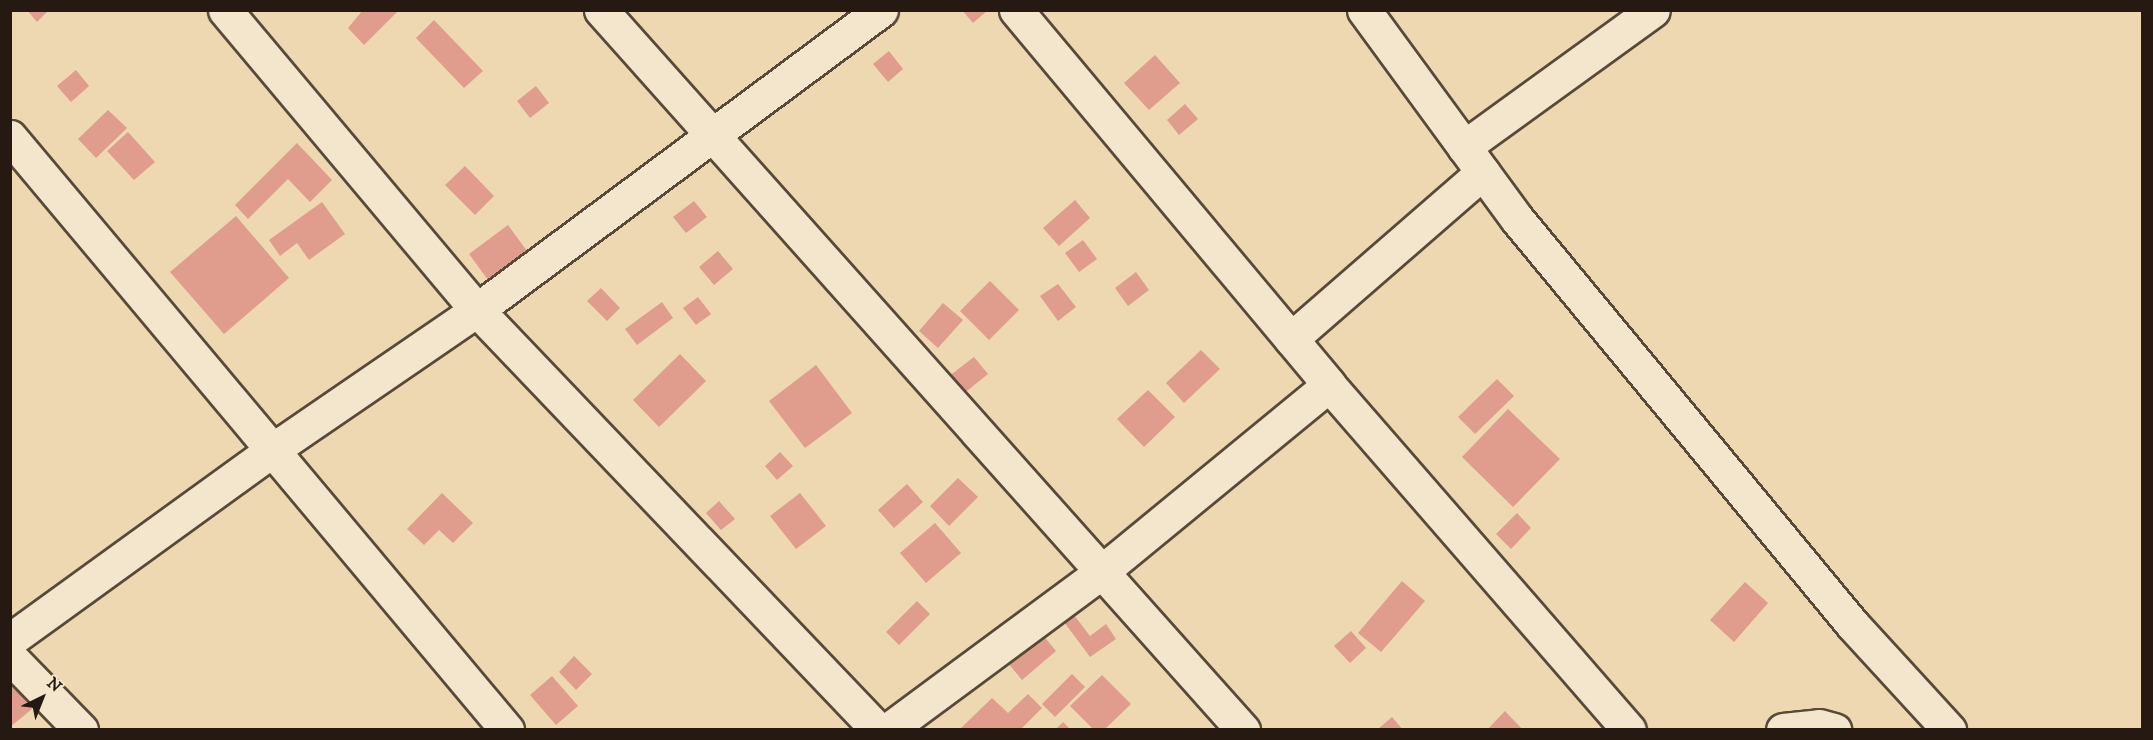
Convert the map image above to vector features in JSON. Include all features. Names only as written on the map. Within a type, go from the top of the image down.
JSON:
[{"type":"street","points":[[225,10],[477,310],[878,729]]},
{"type":"street","points":[[601,10],[1100,573],[1243,729]]},
{"type":"street","points":[[10,640],[271,451],[477,310],[713,137],[880,10]]},
{"type":"street","points":[[1016,10],[1329,385],[1629,729]]},
{"type":"street","points":[[1364,10],[1473,160],[1852,624],[1949,729]]},
{"type":"street","points":[[1291,339],[1473,160],[1653,10]]},
{"type":"street","points":[[10,137],[271,451],[507,729]]},
{"type":"street","points":[[888,729],[1100,573],[1329,385]]},
{"type":"street","points":[[10,657],[81,729]]},
{"type":"street","points":[[1783,729],[1819,726],[1834,729]]},
{"type":"building","points":[[27,10],[49,10],[37,22]]},
{"type":"building","points":[[363,10],[399,10],[364,45],[348,28]]},
{"type":"building","points":[[962,10],[988,10],[973,23]]},
{"type":"building","points":[[434,20],[483,71],[464,88],[416,38]]},
{"type":"building","points":[[889,51],[903,69],[888,82],[873,64]]},
{"type":"building","points":[[1155,55],[1180,83],[1149,110],[1124,83]]},
{"type":"building","points":[[76,70],[89,86],[71,102],[57,86]]},
{"type":"building","points":[[536,86],[549,103],[530,118],[517,101]]},
{"type":"building","points":[[1185,104],[1198,119],[1179,135],[1167,120]]},
{"type":"building","points":[[108,110],[127,128],[96,158],[78,139]]},
{"type":"building","points":[[128,132],[155,162],[134,180],[107,151]]},
{"type":"building","points":[[297,143],[332,180],[310,202],[288,179],[248,219],[235,205]]},
{"type":"building","points":[[465,166],[494,196],[475,215],[445,185]]},
{"type":"building","points":[[1075,200],[1090,218],[1059,246],[1043,228]]},
{"type":"building","points":[[694,201],[707,217],[686,233],[673,217]]},
{"type":"building","points":[[322,202],[345,234],[309,260],[297,243],[280,256],[269,240]]},
{"type":"building","points":[[236,216],[289,278],[224,334],[170,272]]},
{"type":"building","points":[[508,225],[527,251],[488,280],[469,254]]},
{"type":"building","points":[[1083,240],[1097,259],[1079,272],[1065,253]]},
{"type":"building","points":[[718,251],[733,269],[714,285],[699,267]]},
{"type":"building","points":[[1136,272],[1149,290],[1128,306],[1115,288]]},
{"type":"building","points":[[990,281],[1019,310],[989,340],[960,311]]},
{"type":"building","points":[[1058,284],[1076,307],[1058,321],[1040,296]]},
{"type":"building","points":[[601,288],[620,308],[607,321],[587,301]]},
{"type":"building","points":[[698,297],[711,314],[696,325],[683,308]]},
{"type":"building","points":[[662,302],[673,318],[637,345],[625,329]]},
{"type":"building","points":[[943,303],[963,320],[938,348],[919,331]]},
{"type":"building","points":[[1201,350],[1220,369],[1184,403],[1166,383]]},
{"type":"building","points":[[680,354],[706,381],[659,427],[633,400]]},
{"type":"building","points":[[974,357],[988,374],[958,398],[944,380]]},
{"type":"building","points":[[816,365],[852,413],[805,448],[769,401]]},
{"type":"building","points":[[1497,379],[1514,396],[1475,434],[1458,417]]},
{"type":"building","points":[[1148,390],[1175,417],[1144,447],[1117,419]]},
{"type":"building","points":[[1508,409],[1560,459],[1513,507],[1462,457]]},
{"type":"building","points":[[780,452],[793,466],[777,480],[765,466]]},
{"type":"building","points":[[958,478],[978,497],[949,526],[930,506]]},
{"type":"building","points":[[907,484],[923,502],[894,528],[878,510]]},
{"type":"building","points":[[442,493],[473,523],[453,543],[439,530],[424,545],[407,529]]},
{"type":"building","points":[[800,493],[826,526],[796,549],[770,516]]},
{"type":"building","points":[[719,501],[735,519],[721,530],[706,513]]},
{"type":"building","points":[[1517,513],[1531,528],[1511,549],[1496,534]]},
{"type":"building","points":[[935,523],[961,553],[926,583],[900,553]]},
{"type":"building","points":[[1402,581],[1425,601],[1381,652],[1358,633]]},
{"type":"building","points":[[1745,582],[1768,603],[1734,642],[1710,620]]},
{"type":"building","points":[[917,601],[930,614],[899,645],[886,632]]},
{"type":"building","points":[[1074,615],[1090,636],[1106,624],[1116,639],[1090,657],[1064,622]]},
{"type":"building","points":[[1351,631],[1366,648],[1350,663],[1334,646]]},
{"type":"building","points":[[1042,634],[1056,651],[1022,680],[1008,663]]},
{"type":"building","points":[[574,656],[592,674],[576,690],[559,672]]},
{"type":"building","points":[[1072,674],[1085,687],[1055,717],[1042,704]]},
{"type":"building","points":[[1102,675],[1131,704],[1104,730],[1094,730],[1070,706]]},
{"type":"building","points":[[552,676],[578,706],[556,725],[530,695]]},
{"type":"building","points":[[13,686],[32,709],[10,727],[10,688]]},
{"type":"building","points":[[1028,694],[1042,708],[1020,730],[959,730],[992,698],[1008,713]]},
{"type":"building","points":[[1505,711],[1523,730],[1487,730]]},
{"type":"building","points":[[1392,717],[1403,730],[1377,730]]},
{"type":"building","points":[[1063,722],[1071,730],[1055,730]]}]
